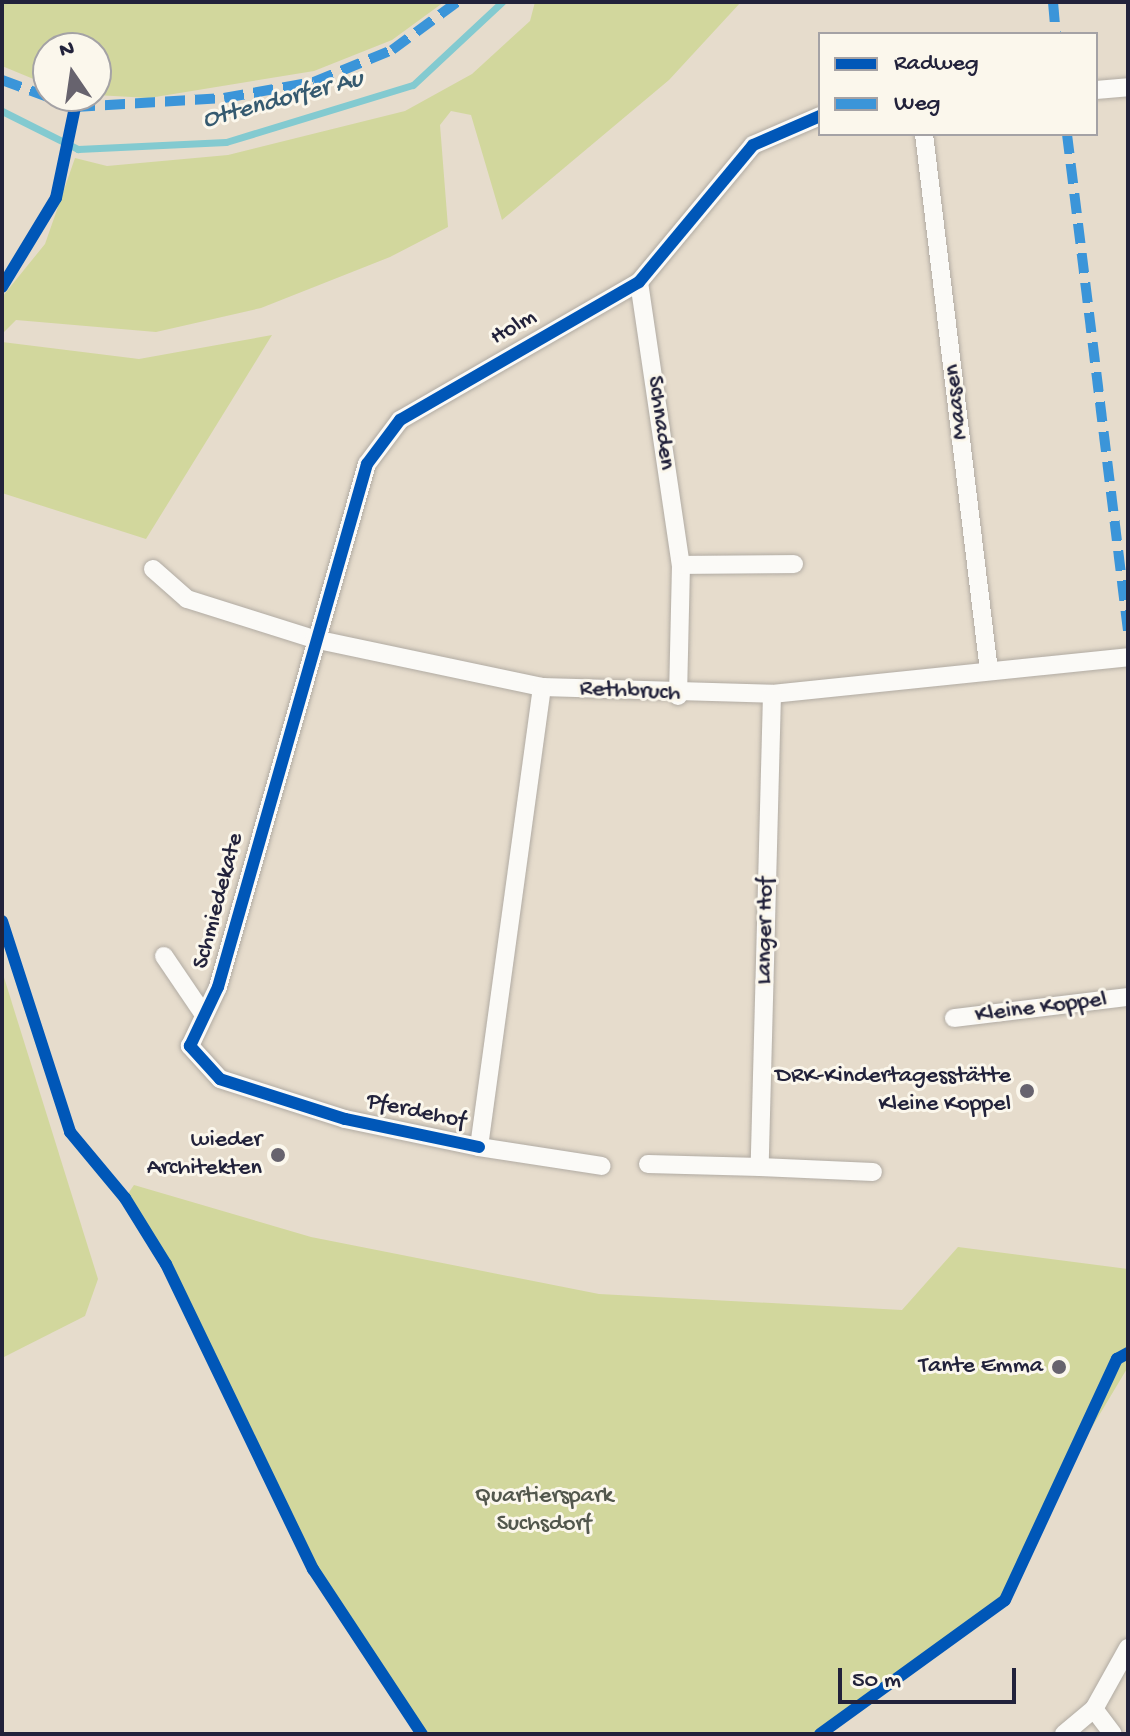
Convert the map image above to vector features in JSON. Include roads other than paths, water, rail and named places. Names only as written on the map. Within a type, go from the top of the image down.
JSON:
[{"type":"street","points":[[1098,90],[1128,87]]},
{"type":"street","name":"Holm","points":[[314,639],[367,464],[400,420],[639,282],[753,145],[818,117]]},
{"type":"street","name":"Maasen","points":[[924,136],[989,671]]},
{"type":"street","name":"Schnaden","points":[[639,282],[681,565],[678,696]]},
{"type":"street","points":[[681,565],[794,564]]},
{"type":"street","name":"Rethbruch","points":[[153,569],[187,599],[314,639],[542,687],[678,696],[772,694],[1128,657]]},
{"type":"street","name":"Schmiedekate","points":[[314,639],[218,987],[202,1012],[190,1046],[220,1079],[345,1119]]},
{"type":"street","name":"Pferdehof","points":[[479,1147],[542,687]]},
{"type":"street","name":"Langer Hof","points":[[760,1167],[772,694]]},
{"type":"street","name":"Schmiedekate","points":[[164,956],[202,1012]]},
{"type":"street","name":"Kleine Koppel","points":[[954,1018],[1128,997]]},
{"type":"street","name":"Pferdehof","points":[[345,1119],[479,1147],[602,1166]]},
{"type":"street","points":[[648,1164],[873,1172]]},
{"type":"street","points":[[1064,1734],[1094,1709],[1128,1648]]},
{"type":"street","points":[[1094,1709],[1113,1734]]},
{"type":"waterway","name":"Ottendorfer Au","points":[[2,111],[78,149],[226,142],[413,85],[502,2]]},
{"type":"place","name":"DRK-Kindertagesstätte Kleine Koppel","points":[[1027,1091]]},
{"type":"place","name":"wieder Architekten","points":[[278,1155]]},
{"type":"place","name":"Tante Emma","points":[[1059,1367]]},
{"type":"park label","name":"Quartierspark Suchsdorf","points":[[544,1511]]}]
